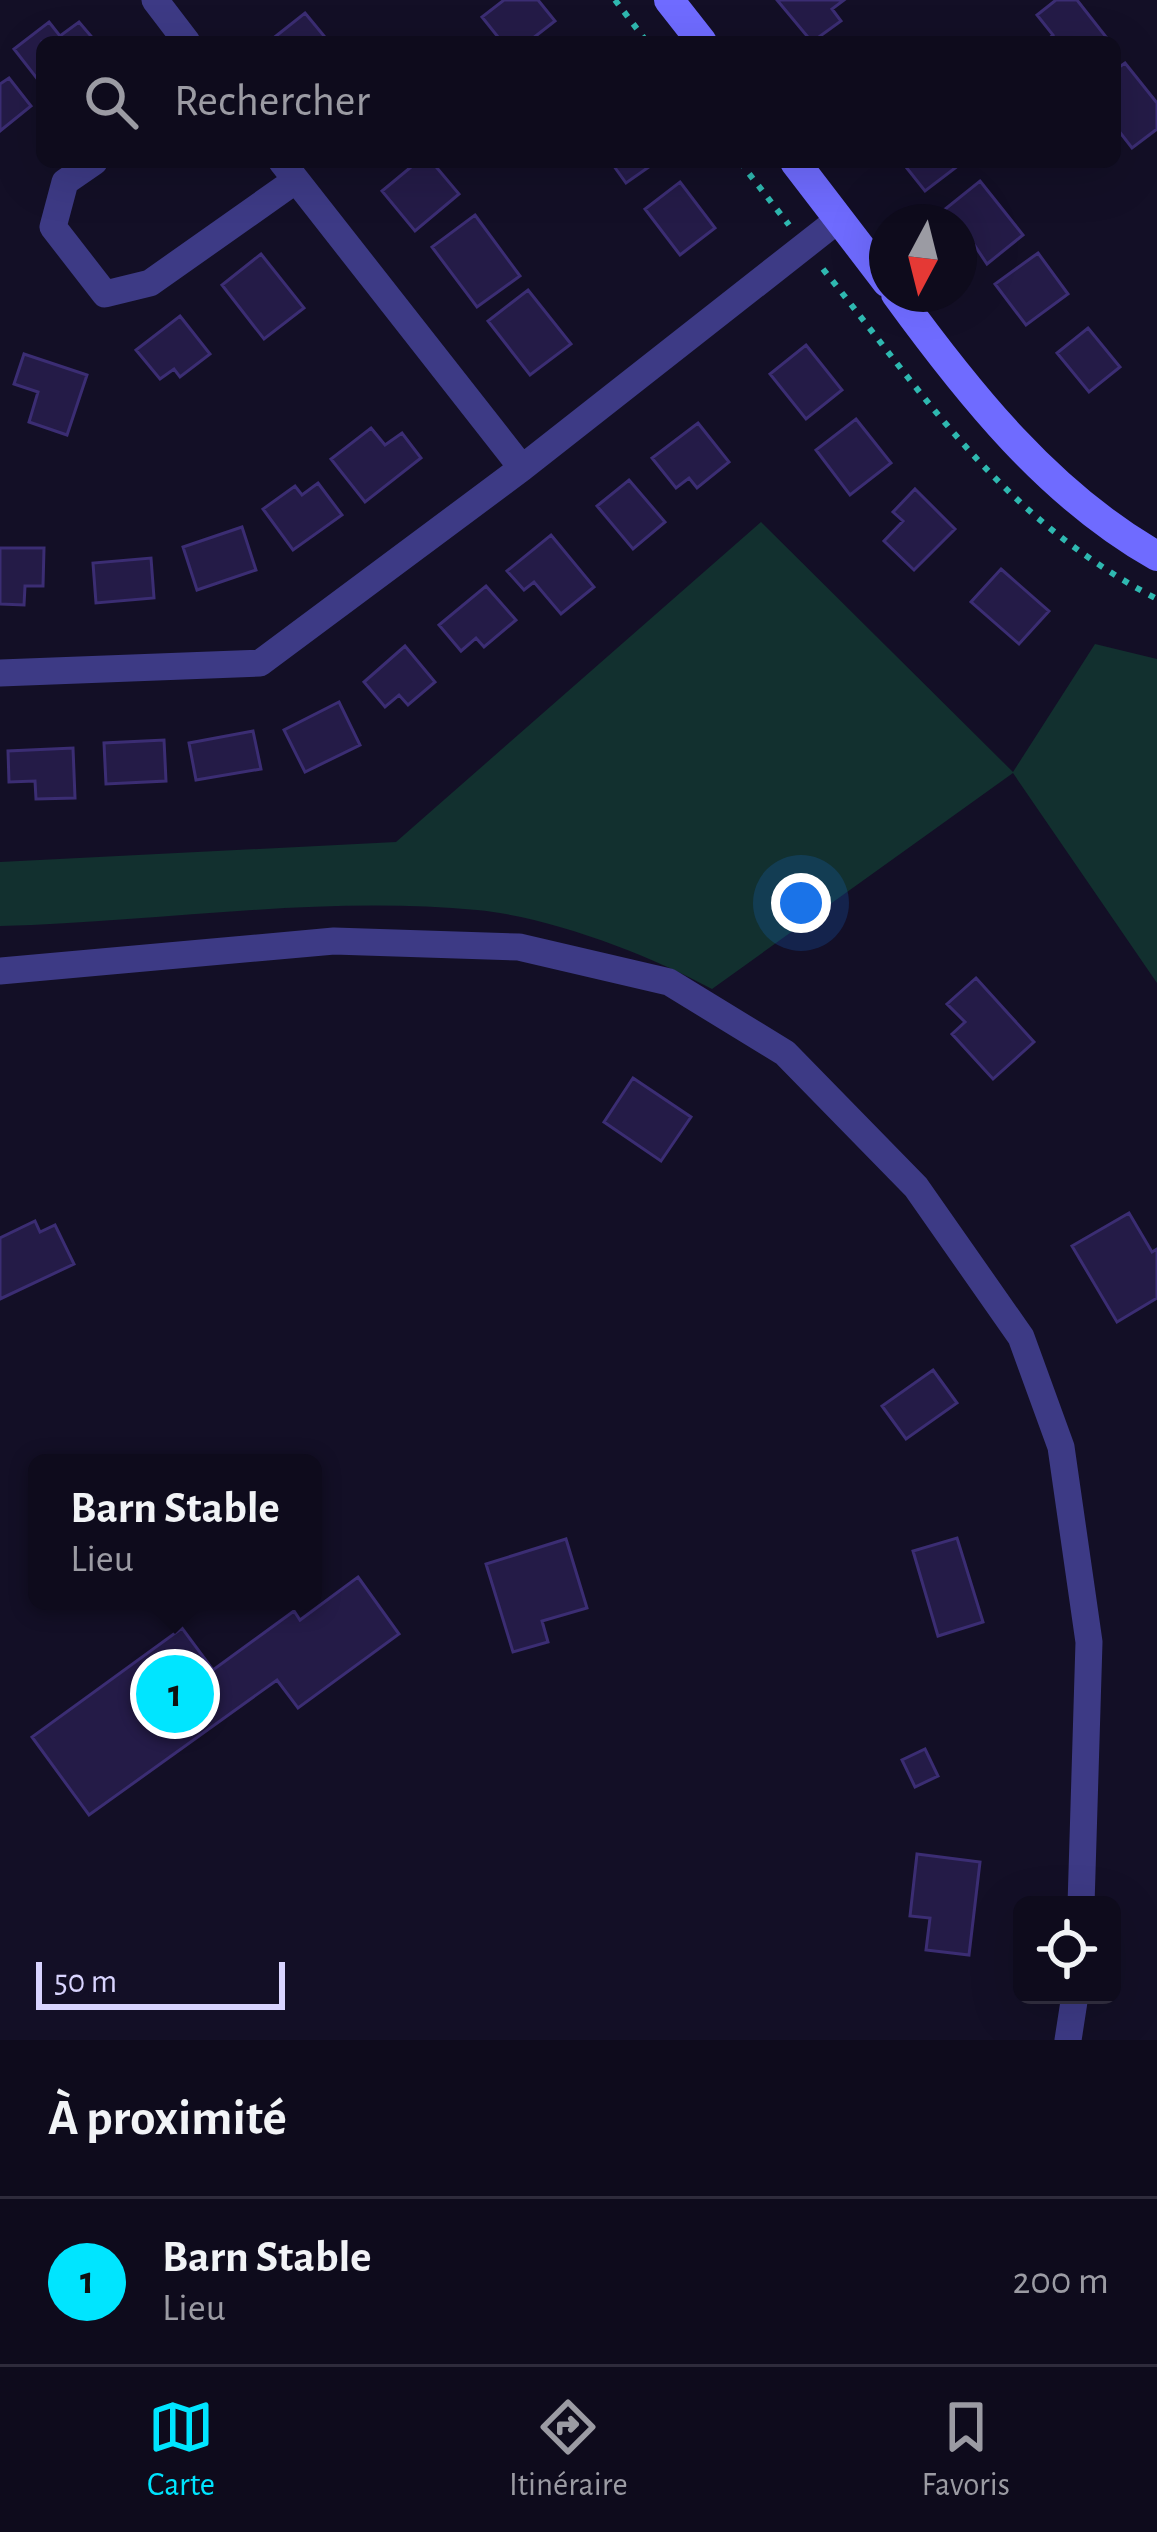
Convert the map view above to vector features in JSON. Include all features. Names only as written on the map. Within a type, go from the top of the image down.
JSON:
[{"type":"street","points":[[154,0],[183,36]]},
{"type":"street","points":[[669,0],[697,36]]},
{"type":"street","points":[[85,168],[65,182],[52,227],[105,294],[149,283],[289,171],[522,468]]},
{"type":"street","points":[[799,168],[869,258]]},
{"type":"street","points":[[0,673],[260,663],[522,468],[839,219]]},
{"type":"street","points":[[911,312],[1039,465],[1107,525],[1157,556]]},
{"type":"street","points":[[0,971],[334,941],[519,946],[669,982],[785,1053],[916,1186],[1021,1337],[1061,1447],[1089,1642],[1082,1896]]},
{"type":"street","points":[[1068,2040],[1074,2004]]},
{"type":"path","points":[[615,0],[642,36]]},
{"type":"path","points":[[745,168],[776,209]]},
{"type":"green space","points":[[761,522],[1013,772],[1095,644],[1157,659],[1157,983],[1013,773],[712,989],[598,939],[536,920],[477,910],[299,907],[0,926],[0,862],[396,842]]},
{"type":"building","points":[[504,0],[538,0],[555,21],[536,36],[497,36],[482,17]]},
{"type":"building","points":[[777,0],[844,0],[832,9],[841,21],[820,36],[807,36]]},
{"type":"building","points":[[1056,0],[1077,0],[1105,36],[1052,36],[1037,15]]},
{"type":"building","points":[[305,13],[324,36],[276,36]]},
{"type":"building","points":[[49,22],[60,36],[36,36],[36,77],[14,49]]},
{"type":"building","points":[[79,22],[91,36],[60,36]]},
{"type":"building","points":[[1125,63],[1157,103],[1157,129],[1132,148],[1121,134],[1121,66]]},
{"type":"building","points":[[9,78],[31,106],[0,131],[0,84]]},
{"type":"building","points":[[410,168],[437,168],[459,194],[415,231],[382,191]]},
{"type":"building","points":[[615,168],[647,168],[626,183]]},
{"type":"building","points":[[907,168],[955,168],[925,191]]},
{"type":"building","points":[[980,181],[1023,235],[987,264],[977,249],[977,204],[951,204]]},
{"type":"building","points":[[680,182],[715,228],[680,255],[645,209]]},
{"type":"building","points":[[475,215],[520,276],[477,307],[432,247]]},
{"type":"building","points":[[1038,253],[1068,294],[1026,325],[995,284]]},
{"type":"building","points":[[261,254],[304,308],[264,339],[222,285]]},
{"type":"building","points":[[528,290],[571,344],[530,375],[488,321]]},
{"type":"building","points":[[180,316],[210,354],[180,377],[174,369],[160,379],[136,350]]},
{"type":"building","points":[[1088,328],[1120,367],[1089,392],[1057,353]]},
{"type":"building","points":[[806,345],[842,390],[806,419],[770,374]]},
{"type":"building","points":[[24,354],[87,375],[67,435],[29,422],[38,392],[14,384]]},
{"type":"building","points":[[856,419],[891,463],[850,495],[816,450]]},
{"type":"building","points":[[698,423],[729,462],[697,488],[689,478],[676,488],[652,458]]},
{"type":"building","points":[[371,428],[385,445],[402,433],[421,458],[365,502],[331,459]]},
{"type":"building","points":[[629,480],[665,522],[633,549],[597,506]]},
{"type":"building","points":[[318,483],[342,515],[293,550],[263,509],[295,486],[302,495]]},
{"type":"building","points":[[915,489],[955,529],[914,570],[884,541],[903,521],[893,512]]},
{"type":"building","points":[[242,527],[256,570],[197,590],[183,547]]},
{"type":"building","points":[[551,535],[594,587],[561,614],[534,582],[524,590],[507,571]]},
{"type":"building","points":[[0,548],[44,548],[43,586],[25,586],[24,605],[0,604]]},
{"type":"building","points":[[151,558],[154,598],[96,603],[93,563]]},
{"type":"building","points":[[1001,569],[1049,611],[1019,644],[971,602]]},
{"type":"building","points":[[486,586],[516,620],[484,647],[476,638],[461,651],[439,625]]},
{"type":"building","points":[[405,646],[435,682],[408,705],[399,695],[385,707],[364,682]]},
{"type":"building","points":[[339,702],[360,745],[305,772],[284,730]]},
{"type":"building","points":[[253,731],[261,769],[196,780],[189,743]]},
{"type":"building","points":[[164,740],[166,781],[106,784],[104,743]]},
{"type":"building","points":[[73,748],[75,798],[36,799],[35,781],[9,782],[8,751]]},
{"type":"building","points":[[976,978],[1034,1042],[993,1079],[952,1034],[965,1022],[947,1004]]},
{"type":"building","points":[[633,1078],[691,1117],[661,1161],[604,1122]]},
{"type":"building","points":[[1129,1213],[1152,1252],[1157,1249],[1157,1298],[1117,1322],[1072,1246]]},
{"type":"building","points":[[35,1221],[40,1232],[55,1225],[74,1264],[0,1299],[0,1238]]},
{"type":"building","points":[[933,1370],[957,1403],[906,1439],[882,1406]]},
{"type":"building","points":[[957,1538],[983,1622],[938,1636],[913,1551]]},
{"type":"building","points":[[566,1539],[587,1608],[542,1621],[548,1642],[513,1652],[486,1564]]},
{"type":"building","points":[[358,1577],[399,1634],[298,1708],[277,1680],[89,1815],[32,1737],[182,1628],[213,1670],[294,1611],[300,1620],[322,1610],[322,1604]]},
{"type":"building","points":[[925,1749],[938,1776],[915,1787],[902,1760]]},
{"type":"building","points":[[917,1854],[980,1862],[969,1955],[926,1950],[930,1918],[910,1916]]},
{"type":"place","name":"Barn Stable","points":[[175,1694]]}]
